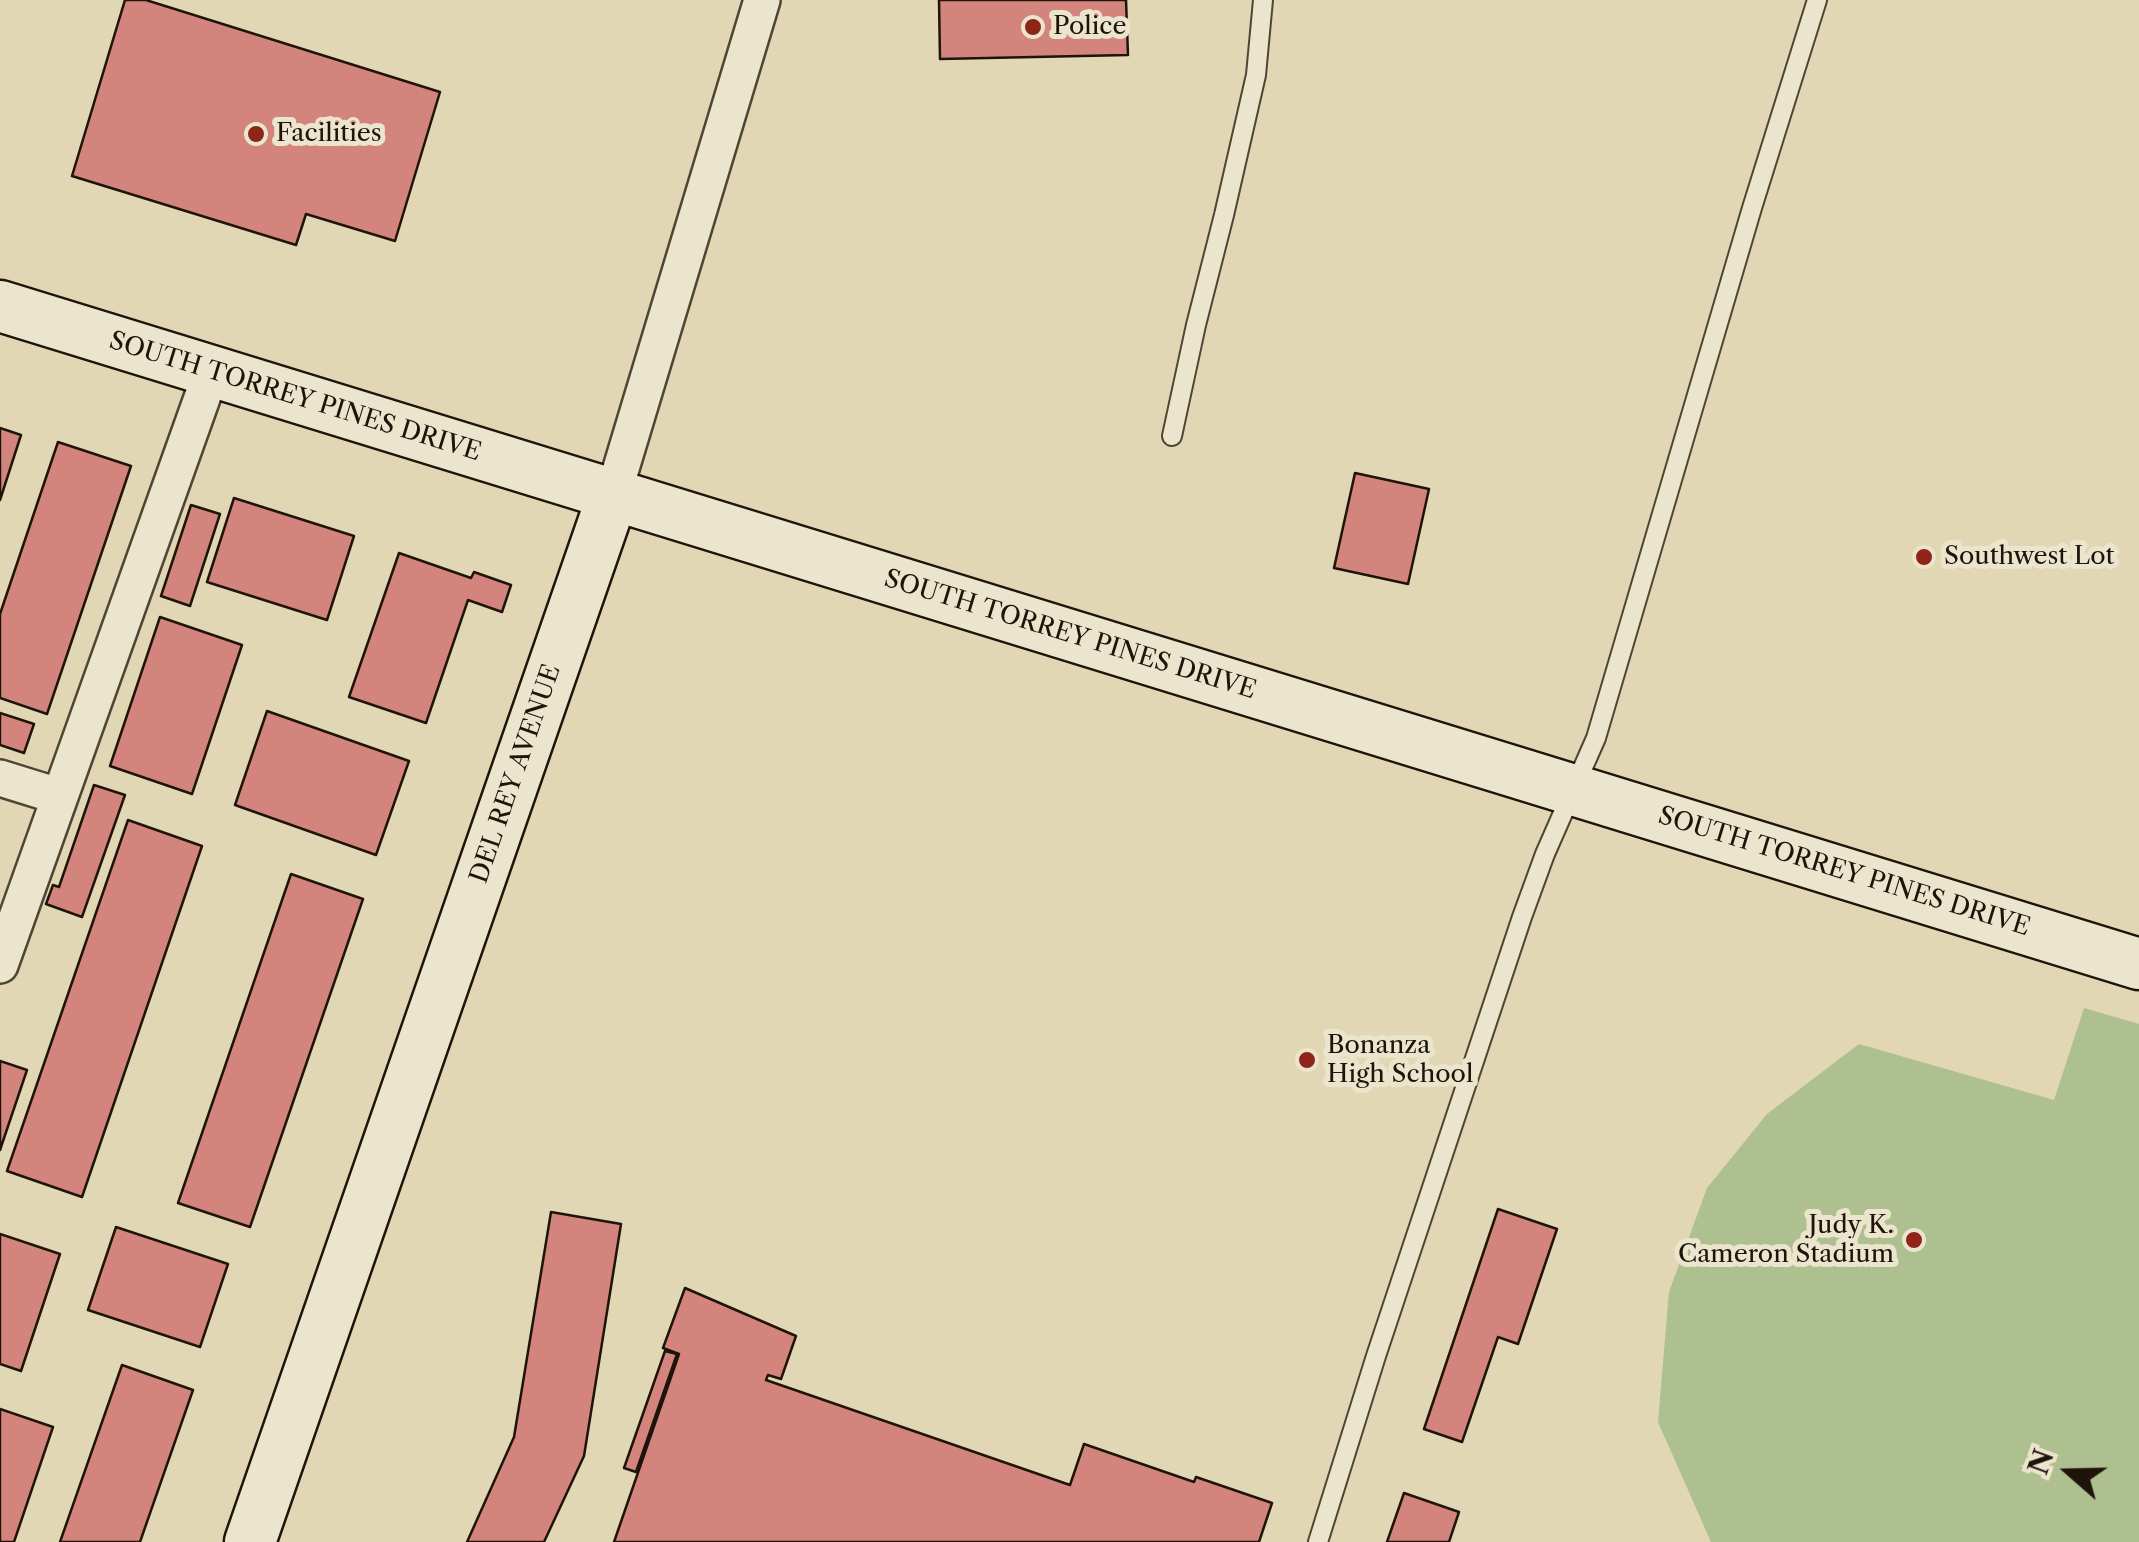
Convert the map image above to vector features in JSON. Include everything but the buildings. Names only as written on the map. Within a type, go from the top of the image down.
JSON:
[{"type":"main road","name":"SOUTH TORREY PINES DRIVE","points":[[0,306],[2139,964]]},
{"type":"main road","name":"DEL REY AVENUE","points":[[250,1542],[613,495]]},
{"type":"street","name":"DEL REY AVENUE","points":[[613,495],[762,0]]},
{"type":"street","points":[[0,965],[212,370]]},
{"type":"street","points":[[0,778],[58,796]]},
{"type":"lane","points":[[1172,436],[1256,75],[1264,0]]},
{"type":"lane","points":[[1318,1542],[1522,917],[1596,738],[1752,208],[1818,0]]},
{"type":"green space","name":"Judy K. Cameron Stadium","points":[[2084,1008],[2139,1024],[2139,1542],[1711,1542],[1658,1422],[1669,1292],[1707,1188],[1767,1114],[1859,1044],[2054,1100]]},
{"type":"place","name":"Police","points":[[1033,27]]},
{"type":"place","name":"Facilities","points":[[256,134]]},
{"type":"place","name":"Southwest Lot","points":[[1924,557]]},
{"type":"place","name":"Bonanza High School","points":[[1307,1060]]},
{"type":"place","name":"Judy K. Cameron Stadium","points":[[1914,1240]]}]
